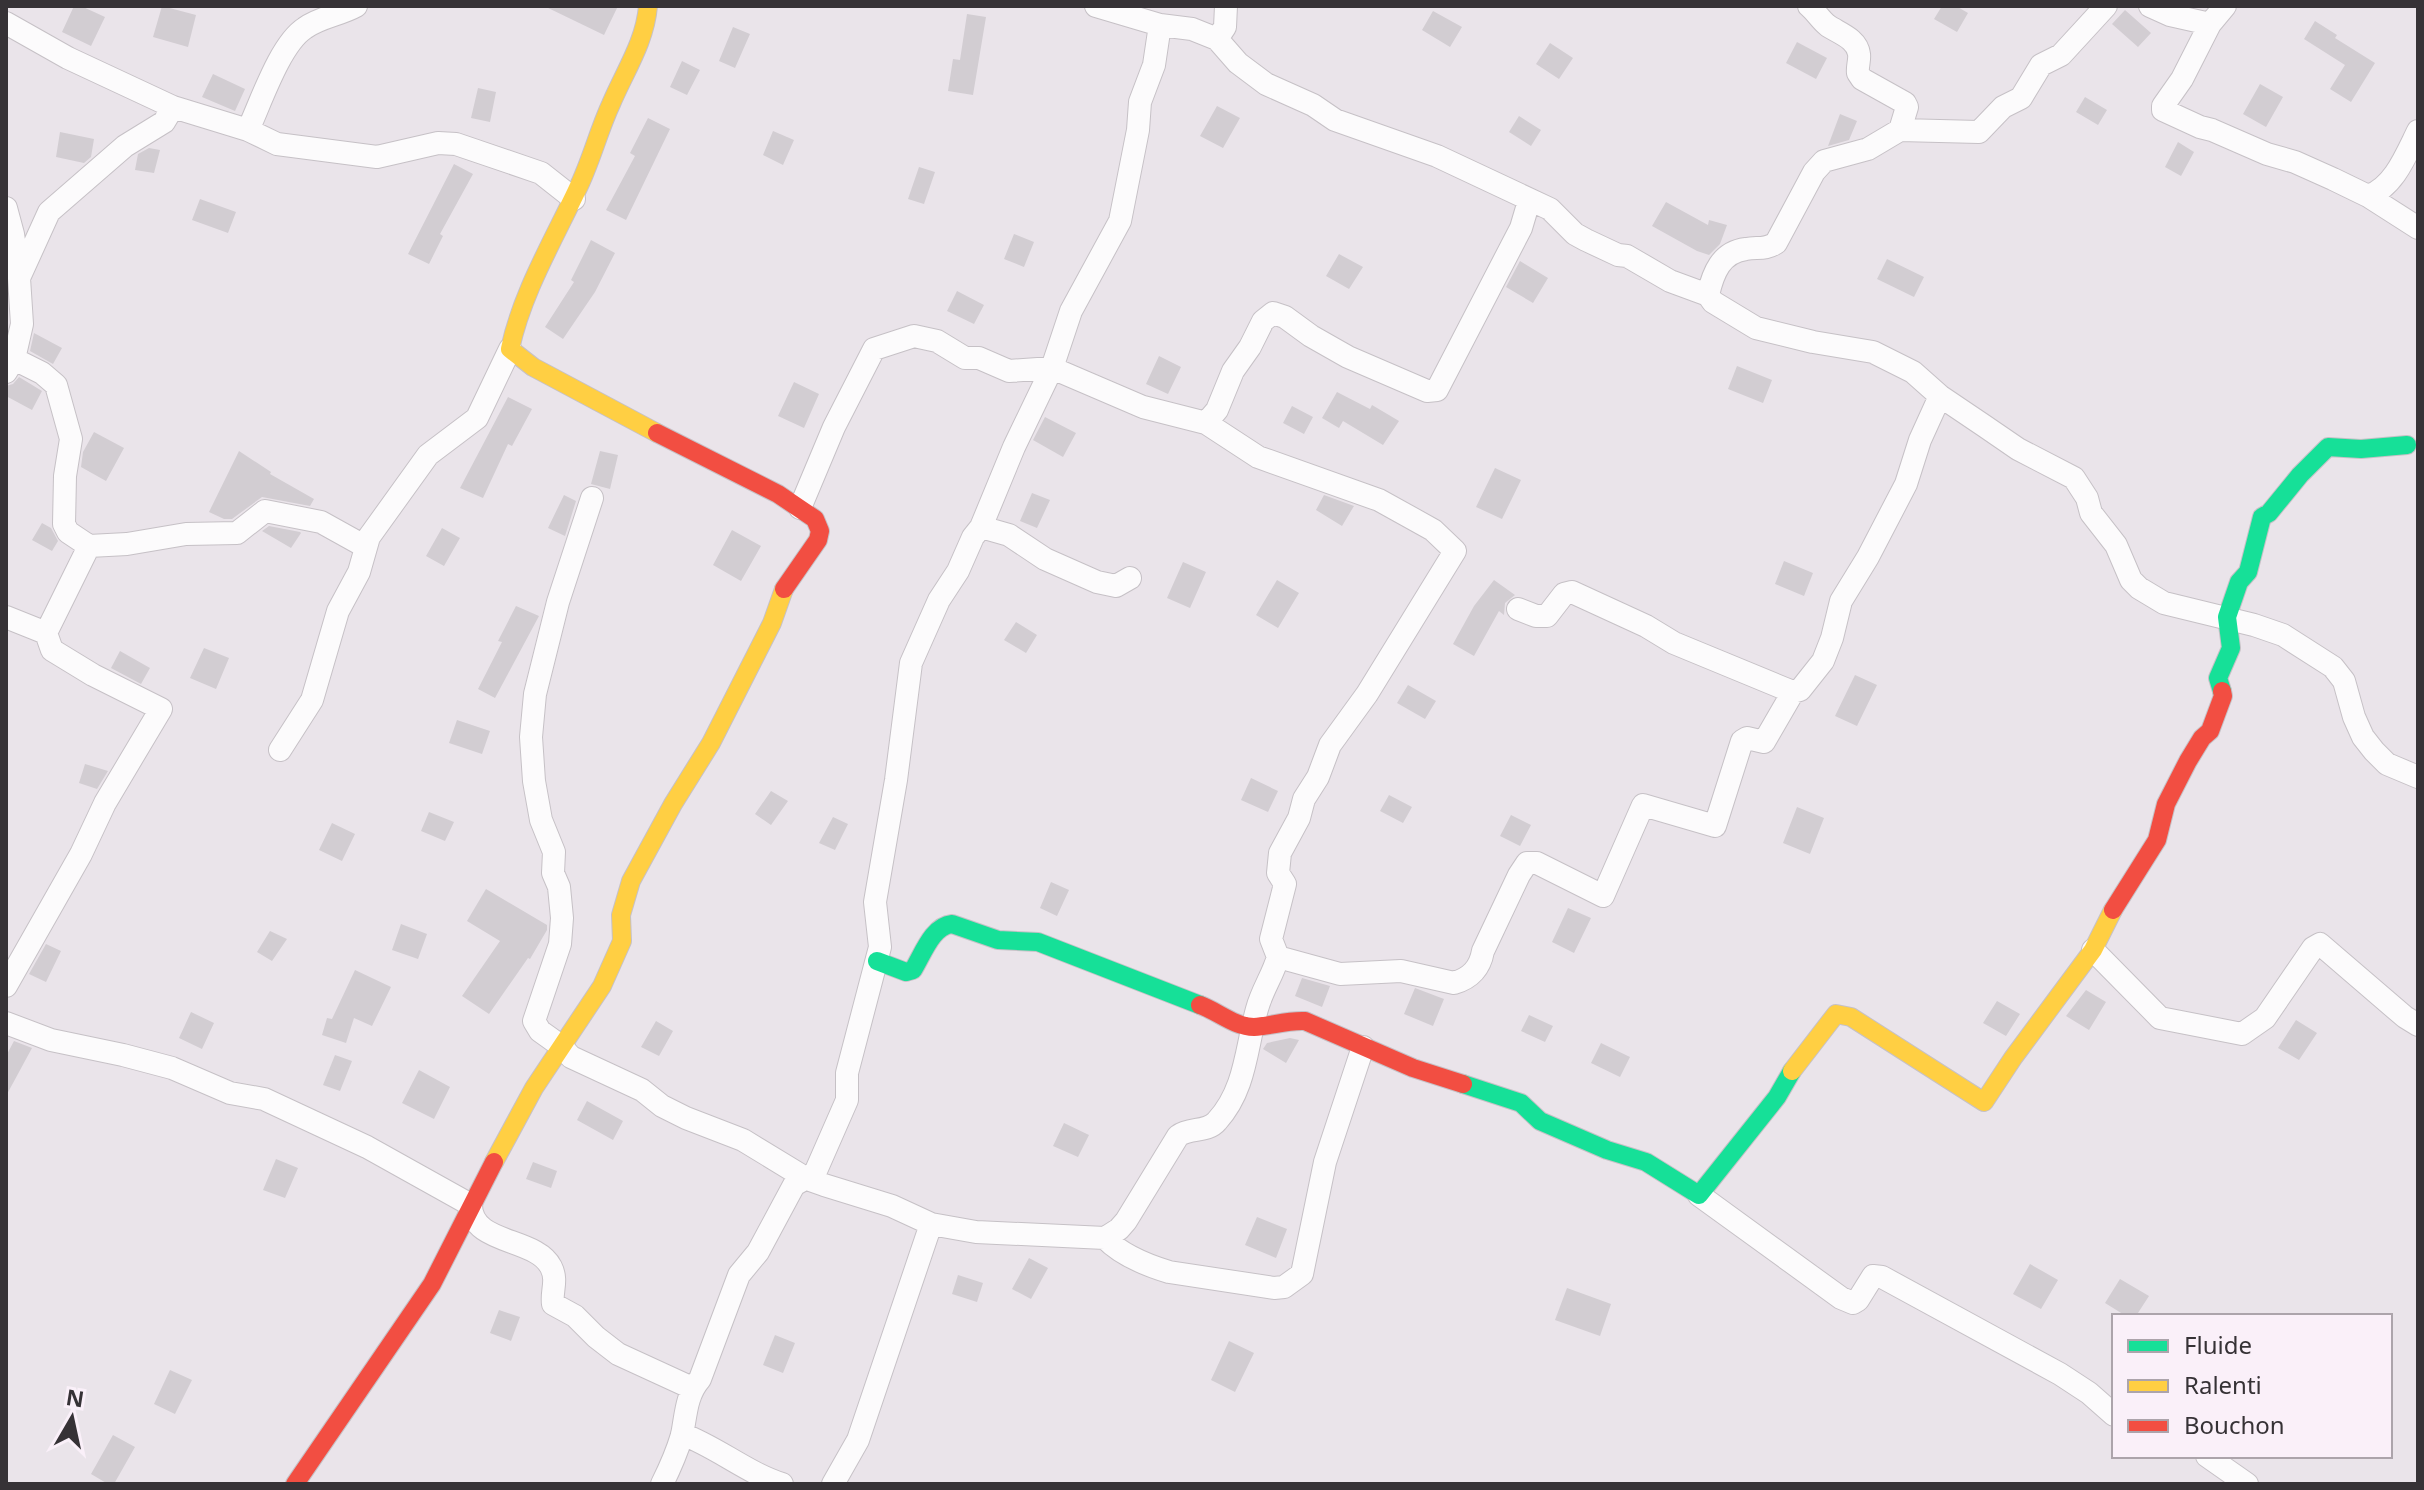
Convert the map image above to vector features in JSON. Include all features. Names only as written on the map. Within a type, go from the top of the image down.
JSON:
[{"type":"street","points":[[248,130],[271,77],[297,35],[314,23],[356,6]]},
{"type":"street","points":[[280,750],[312,700],[338,611],[359,572],[369,537],[395,505],[428,455],[477,418],[510,349],[515,325],[564,214],[574,199],[608,108],[642,32],[648,6]]},
{"type":"street","points":[[1096,6],[1160,25],[1179,25],[1217,39],[1238,63],[1266,84],[1321,109],[1335,120],[1437,156],[1550,209],[1575,234],[1618,255],[1627,256],[1670,281],[1708,295],[1713,302],[1756,328],[1873,352],[1913,372],[1940,396],[2018,449],[2074,478],[2087,498],[2091,513],[2116,545],[2131,580],[2139,588],[2164,603],[2227,617],[2283,635],[2333,667],[2344,681],[2363,737],[2387,764],[2418,777]]},
{"type":"street","points":[[1217,39],[1225,27],[1226,6]]},
{"type":"street","points":[[1809,6],[1822,22],[1850,38],[1856,46],[1859,54],[1858,73],[1862,79],[1905,103],[1907,107],[1900,130]]},
{"type":"street","points":[[1708,295],[1711,279],[1723,259],[1745,249],[1769,248],[1776,243],[1814,172],[1824,161],[1868,149],[1900,130],[1979,132],[2003,107],[2021,98],[2041,65],[2061,55],[2106,6]]},
{"type":"street","points":[[2150,6],[2170,15],[2210,24]]},
{"type":"street","points":[[2225,6],[2210,24],[2163,110],[2378,198],[2418,228]]},
{"type":"street","points":[[6,23],[68,58],[173,107],[248,130],[287,146],[385,157],[438,143],[456,144],[541,173],[574,199]]},
{"type":"street","points":[[662,1484],[672,1466],[682,1434],[692,1388],[700,1379],[739,1275],[758,1252],[794,1185],[815,1173],[847,1100],[847,1073],[880,947],[875,902],[896,780],[911,663],[939,600],[981,527],[1014,447],[1052,368],[1071,311],[1120,221],[1138,130],[1140,102],[1154,65],[1160,25]]},
{"type":"street","points":[[19,278],[49,212],[125,146],[164,122],[173,107]]},
{"type":"street","points":[[2378,198],[2402,163],[2418,131]]},
{"type":"street","points":[[1206,423],[1217,410],[1233,371],[1263,321],[1273,313],[1285,317],[1348,357],[1427,391],[1437,390],[1521,228],[1529,201]]},
{"type":"street","points":[[49,212],[6,209],[19,278],[22,324],[10,366],[42,373],[56,385],[71,439],[65,476],[64,524],[68,532],[89,546],[127,544],[186,534],[237,533],[265,511],[321,522],[366,547]]},
{"type":"street","points":[[592,498],[558,602],[535,694],[532,722],[534,781],[541,820],[554,852],[553,873],[559,887],[562,918],[560,944],[534,1021],[540,1031],[571,1057],[642,1090],[662,1106],[686,1118],[743,1140],[807,1179],[892,1206],[931,1224],[1006,1234],[1105,1238],[1126,1221],[1178,1136],[1185,1130],[1207,1129],[1216,1123],[1243,1077],[1261,996],[1274,973],[1278,957],[1271,939],[1285,884],[1278,873],[1280,853],[1299,818],[1304,799],[1318,777],[1330,745],[1367,694],[1455,551],[1433,530],[1379,500],[1258,457],[1206,423],[1143,407],[1052,368],[1009,371],[979,358],[965,358],[937,341],[909,336],[877,346],[834,427],[800,508]]},
{"type":"street","points":[[295,1484],[432,1284],[534,1088],[613,967],[622,941],[624,898],[631,881],[711,743],[772,623],[782,592],[818,540],[820,531],[815,519],[778,494],[533,367],[510,349]]},
{"type":"street","points":[[1518,609],[1547,616],[1564,594],[1572,592],[1646,626],[1674,643],[1793,692],[1800,690],[1823,661],[1841,601],[1906,484],[1920,440],[1940,396]]},
{"type":"street","points":[[1699,1195],[1777,1097],[1793,1069],[1836,1014],[1851,1017],[1984,1102],[2093,950],[2119,899],[2157,840],[2160,818],[2188,761],[2215,720],[2223,696],[2218,678],[2231,648],[2227,617],[2239,582],[2248,572],[2262,517],[2269,513],[2325,449],[2407,445]]},
{"type":"street","points":[[981,527],[1021,540],[1045,559],[1097,582],[1116,586],[1130,578]]},
{"type":"street","points":[[6,986],[81,854],[105,803],[161,709],[93,675],[52,650],[46,633],[89,546]]},
{"type":"street","points":[[6,617],[46,633]]},
{"type":"street","points":[[1278,957],[1340,974],[1401,971],[1460,982],[1476,971],[1481,963],[1483,951],[1519,875],[1529,862],[1603,896],[1643,805],[1715,826],[1742,741],[1747,738],[1764,742],[1793,692]]},
{"type":"street","points":[[877,961],[906,972],[913,970],[936,931],[952,923],[1013,943],[1038,942],[1062,950],[1252,1027],[1289,1020],[1305,1021],[1448,1080],[1521,1103],[1540,1121],[1607,1150],[1646,1162],[1699,1195],[1841,1298],[1853,1303],[1873,1276],[1882,1277],[2060,1374],[2112,1413]]},
{"type":"street","points":[[2093,950],[2160,1018],[2242,1034],[2265,1018],[2313,948],[2320,944],[2418,1025]]},
{"type":"street","points":[[6,1023],[51,1040],[172,1068],[230,1093],[264,1099],[367,1147],[471,1205]]},
{"type":"street","points":[[1105,1238],[1122,1252],[1169,1272],[1274,1288],[1284,1287],[1296,1280],[1302,1274],[1325,1162],[1363,1047]]},
{"type":"street","points":[[471,1205],[471,1212],[480,1227],[547,1260],[555,1277],[553,1304],[575,1316],[618,1354],[692,1388]]},
{"type":"street","points":[[833,1484],[858,1440],[931,1224]]},
{"type":"street","points":[[682,1434],[710,1445],[767,1481]]},
{"type":"street","points":[[2210,1458],[2247,1484]]},
{"type":"building","points":[[74,6],[105,17],[91,46],[62,32]]},
{"type":"building","points":[[162,6],[196,15],[188,47],[153,37]]},
{"type":"building","points":[[544,6],[618,6],[604,35]]},
{"type":"building","points":[[1942,6],[1956,6],[1968,13],[1957,32],[1934,19]]},
{"type":"building","points":[[2125,10],[2151,33],[2138,47],[2112,24]]},
{"type":"building","points":[[1433,11],[1462,27],[1450,47],[1422,30]]},
{"type":"building","points":[[967,14],[986,17],[973,95],[948,91],[953,59],[960,60]]},
{"type":"building","points":[[2315,21],[2337,35],[2335,38],[2375,63],[2351,102],[2330,89],[2345,65],[2304,39]]},
{"type":"building","points":[[733,27],[750,34],[735,68],[719,61]]},
{"type":"building","points":[[1797,42],[1827,58],[1816,79],[1786,63]]},
{"type":"building","points":[[1550,43],[1573,58],[1559,79],[1536,64]]},
{"type":"building","points":[[682,61],[700,70],[687,95],[670,87]]},
{"type":"building","points":[[213,74],[245,89],[235,111],[202,97]]},
{"type":"building","points":[[2260,84],[2283,97],[2266,127],[2243,114]]},
{"type":"building","points":[[478,88],[496,92],[490,122],[471,118]]},
{"type":"building","points":[[2085,97],[2107,110],[2098,125],[2076,112]]},
{"type":"building","points":[[1217,106],[1240,118],[1223,148],[1200,136]]},
{"type":"building","points":[[1840,114],[1857,121],[1849,140],[1828,146]]},
{"type":"building","points":[[1519,116],[1541,130],[1531,146],[1509,132]]},
{"type":"building","points":[[648,118],[670,129],[626,220],[606,210],[635,156],[630,153]]},
{"type":"building","points":[[773,131],[794,140],[783,165],[763,155]]},
{"type":"building","points":[[60,132],[94,139],[91,157],[84,163],[56,157]]},
{"type":"building","points":[[2178,142],[2194,152],[2181,176],[2165,167]]},
{"type":"building","points":[[149,148],[160,150],[154,173],[135,170],[138,154]]},
{"type":"building","points":[[454,164],[473,174],[440,234],[443,236],[429,264],[408,254]]},
{"type":"building","points":[[919,167],[935,172],[924,204],[908,199]]},
{"type":"building","points":[[200,199],[236,212],[228,233],[192,220]]},
{"type":"building","points":[[1666,202],[1708,225],[1709,220],[1727,225],[1720,244],[1709,255],[1652,226]]},
{"type":"building","points":[[1014,234],[1034,242],[1024,267],[1004,259]]},
{"type":"building","points":[[591,240],[615,253],[595,292],[563,339],[545,327],[574,282],[571,280]]},
{"type":"building","points":[[1339,254],[1363,267],[1349,289],[1326,276]]},
{"type":"building","points":[[1887,259],[1924,277],[1914,297],[1877,279]]},
{"type":"building","points":[[1520,261],[1548,278],[1533,303],[1506,287]]},
{"type":"building","points":[[957,291],[984,305],[974,324],[947,311]]},
{"type":"building","points":[[34,333],[62,348],[53,364],[30,351]]},
{"type":"building","points":[[1159,356],[1181,367],[1168,394],[1146,384]]},
{"type":"building","points":[[1737,366],[1772,380],[1763,403],[1728,389]]},
{"type":"building","points":[[19,377],[42,391],[32,410],[6,396],[6,386]]},
{"type":"building","points":[[794,382],[819,394],[804,428],[778,416]]},
{"type":"building","points":[[1337,392],[1370,409],[1372,405],[1399,421],[1383,445],[1343,421],[1339,428],[1322,418]]},
{"type":"building","points":[[508,397],[532,409],[512,446],[508,444],[483,498],[460,488]]},
{"type":"building","points":[[1292,406],[1313,417],[1304,434],[1283,423]]},
{"type":"building","points":[[1045,417],[1076,433],[1063,457],[1033,440]]},
{"type":"building","points":[[94,432],[124,448],[106,481],[81,467],[83,452]]},
{"type":"building","points":[[239,451],[270,474],[314,499],[310,506],[262,497],[232,519],[209,512]]},
{"type":"building","points":[[600,451],[618,455],[610,489],[591,484]]},
{"type":"building","points":[[1495,468],[1521,480],[1502,519],[1476,507]]},
{"type":"building","points":[[1032,493],[1050,500],[1037,528],[1020,521]]},
{"type":"building","points":[[564,495],[576,501],[565,536],[548,528]]},
{"type":"building","points":[[1324,495],[1354,506],[1342,526],[1316,510]]},
{"type":"building","points":[[42,523],[51,528],[58,541],[52,551],[32,540]]},
{"type":"building","points":[[269,526],[301,533],[291,548],[262,531]]},
{"type":"building","points":[[442,528],[460,538],[444,566],[426,556]]},
{"type":"building","points":[[732,530],[761,546],[741,581],[713,565]]},
{"type":"building","points":[[1784,561],[1813,573],[1804,596],[1775,584]]},
{"type":"building","points":[[1183,562],[1206,572],[1190,608],[1167,598]]},
{"type":"building","points":[[1277,580],[1299,593],[1278,628],[1256,615]]},
{"type":"building","points":[[1494,580],[1515,595],[1505,603],[1504,615],[1499,611],[1474,656],[1453,644],[1474,606]]},
{"type":"building","points":[[516,606],[539,616],[495,698],[478,689]]},
{"type":"building","points":[[1016,622],[1037,635],[1026,653],[1004,640]]},
{"type":"building","points":[[204,648],[229,658],[216,689],[190,678]]},
{"type":"building","points":[[120,651],[150,668],[141,684],[111,668]]},
{"type":"building","points":[[1855,675],[1877,685],[1857,726],[1835,716]]},
{"type":"building","points":[[1408,685],[1436,701],[1425,719],[1397,703]]},
{"type":"building","points":[[457,720],[490,731],[482,754],[449,743]]},
{"type":"building","points":[[85,764],[108,771],[97,789],[79,783]]},
{"type":"building","points":[[1251,778],[1278,791],[1268,812],[1241,800]]},
{"type":"building","points":[[771,791],[788,801],[771,825],[755,814]]},
{"type":"building","points":[[1389,795],[1412,807],[1403,823],[1380,811]]},
{"type":"building","points":[[1797,807],[1824,818],[1810,854],[1783,843]]},
{"type":"building","points":[[429,812],[454,822],[445,841],[421,831]]},
{"type":"building","points":[[1511,815],[1531,825],[1520,846],[1500,836]]},
{"type":"building","points":[[833,817],[848,824],[835,850],[819,843]]},
{"type":"building","points":[[332,823],[355,834],[342,861],[319,850]]},
{"type":"building","points":[[1051,882],[1069,890],[1057,916],[1040,908]]},
{"type":"building","points":[[486,889],[547,925],[530,959],[489,1014],[462,996],[500,941],[467,921]]},
{"type":"building","points":[[1568,908],[1591,918],[1574,953],[1552,942]]},
{"type":"building","points":[[401,924],[427,934],[418,959],[392,950]]},
{"type":"building","points":[[270,931],[287,939],[272,961],[257,952]]},
{"type":"building","points":[[46,944],[61,951],[46,982],[29,974]]},
{"type":"building","points":[[355,970],[391,987],[372,1026],[354,1018],[346,1043],[322,1035],[327,1018],[332,1019]]},
{"type":"building","points":[[1302,978],[1330,986],[1322,1007],[1295,996]]},
{"type":"building","points":[[1415,988],[1444,999],[1433,1026],[1404,1014]]},
{"type":"building","points":[[2086,990],[2106,1002],[2089,1030],[2066,1016]]},
{"type":"building","points":[[1997,1001],[2020,1014],[2006,1036],[1983,1023]]},
{"type":"building","points":[[191,1012],[214,1023],[202,1049],[179,1038]]},
{"type":"building","points":[[1529,1015],[1553,1026],[1545,1042],[1521,1031]]},
{"type":"building","points":[[2296,1020],[2317,1033],[2299,1060],[2278,1048]]},
{"type":"building","points":[[656,1021],[673,1031],[659,1056],[641,1047]]},
{"type":"building","points":[[1290,1038],[1299,1040],[1286,1063],[1263,1049],[1267,1043]]},
{"type":"building","points":[[14,1041],[32,1048],[6,1096],[6,1056]]},
{"type":"building","points":[[1601,1043],[1630,1057],[1620,1077],[1591,1063]]},
{"type":"building","points":[[335,1055],[352,1061],[340,1091],[323,1085]]},
{"type":"building","points":[[419,1070],[450,1087],[434,1119],[402,1103]]},
{"type":"building","points":[[587,1101],[623,1121],[613,1140],[577,1120]]},
{"type":"building","points":[[1064,1123],[1089,1135],[1078,1157],[1053,1146]]},
{"type":"building","points":[[276,1159],[298,1168],[285,1198],[263,1190]]},
{"type":"building","points":[[533,1162],[557,1171],[551,1188],[526,1179]]},
{"type":"building","points":[[1257,1217],[1287,1229],[1276,1258],[1245,1245]]},
{"type":"building","points":[[1029,1258],[1048,1268],[1031,1299],[1012,1289]]},
{"type":"building","points":[[2030,1264],[2058,1280],[2041,1309],[2013,1294]]},
{"type":"building","points":[[958,1275],[983,1283],[977,1302],[952,1294]]},
{"type":"building","points":[[2120,1279],[2149,1296],[2137,1314],[2123,1314],[2105,1303]]},
{"type":"building","points":[[1567,1288],[1611,1304],[1600,1336],[1555,1320]]},
{"type":"building","points":[[499,1310],[520,1317],[511,1341],[490,1333]]},
{"type":"building","points":[[775,1335],[795,1343],[783,1373],[763,1365]]},
{"type":"building","points":[[1229,1341],[1254,1353],[1235,1392],[1211,1380]]},
{"type":"building","points":[[170,1370],[192,1380],[175,1414],[154,1404]]},
{"type":"building","points":[[113,1435],[135,1447],[114,1484],[108,1484],[91,1474]]},
{"type":"traffic: fast","points":[[2222,691],[2218,678],[2231,648],[2227,617],[2239,582],[2248,572],[2262,517],[2328,447],[2361,449],[2407,445]]},
{"type":"traffic: fast","points":[[877,961],[906,972],[913,970],[934,935],[952,924],[998,940],[1038,942],[1200,1005]]},
{"type":"traffic: fast","points":[[1463,1084],[1521,1103],[1540,1121],[1607,1150],[1646,1162],[1699,1195],[1777,1097],[1792,1071]]},
{"type":"traffic: slow","points":[[648,6],[639,44],[606,115],[582,179],[530,288],[510,349],[533,367],[657,433]]},
{"type":"traffic: slow","points":[[494,1162],[534,1088],[602,986],[622,941],[621,915],[631,881],[711,743],[772,623],[784,589]]},
{"type":"traffic: slow","points":[[1792,1071],[1836,1014],[1851,1017],[1984,1102],[2093,950],[2113,910]]},
{"type":"traffic: jam","points":[[657,433],[778,494],[815,519],[820,531],[818,540],[784,589]]},
{"type":"traffic: jam","points":[[2113,910],[2157,840],[2166,804],[2188,761],[2210,731],[2222,691]]},
{"type":"traffic: jam","points":[[1200,1005],[1247,1026],[1305,1021],[1413,1068],[1463,1084]]},
{"type":"traffic: jam","points":[[295,1484],[432,1284],[494,1162]]}]
